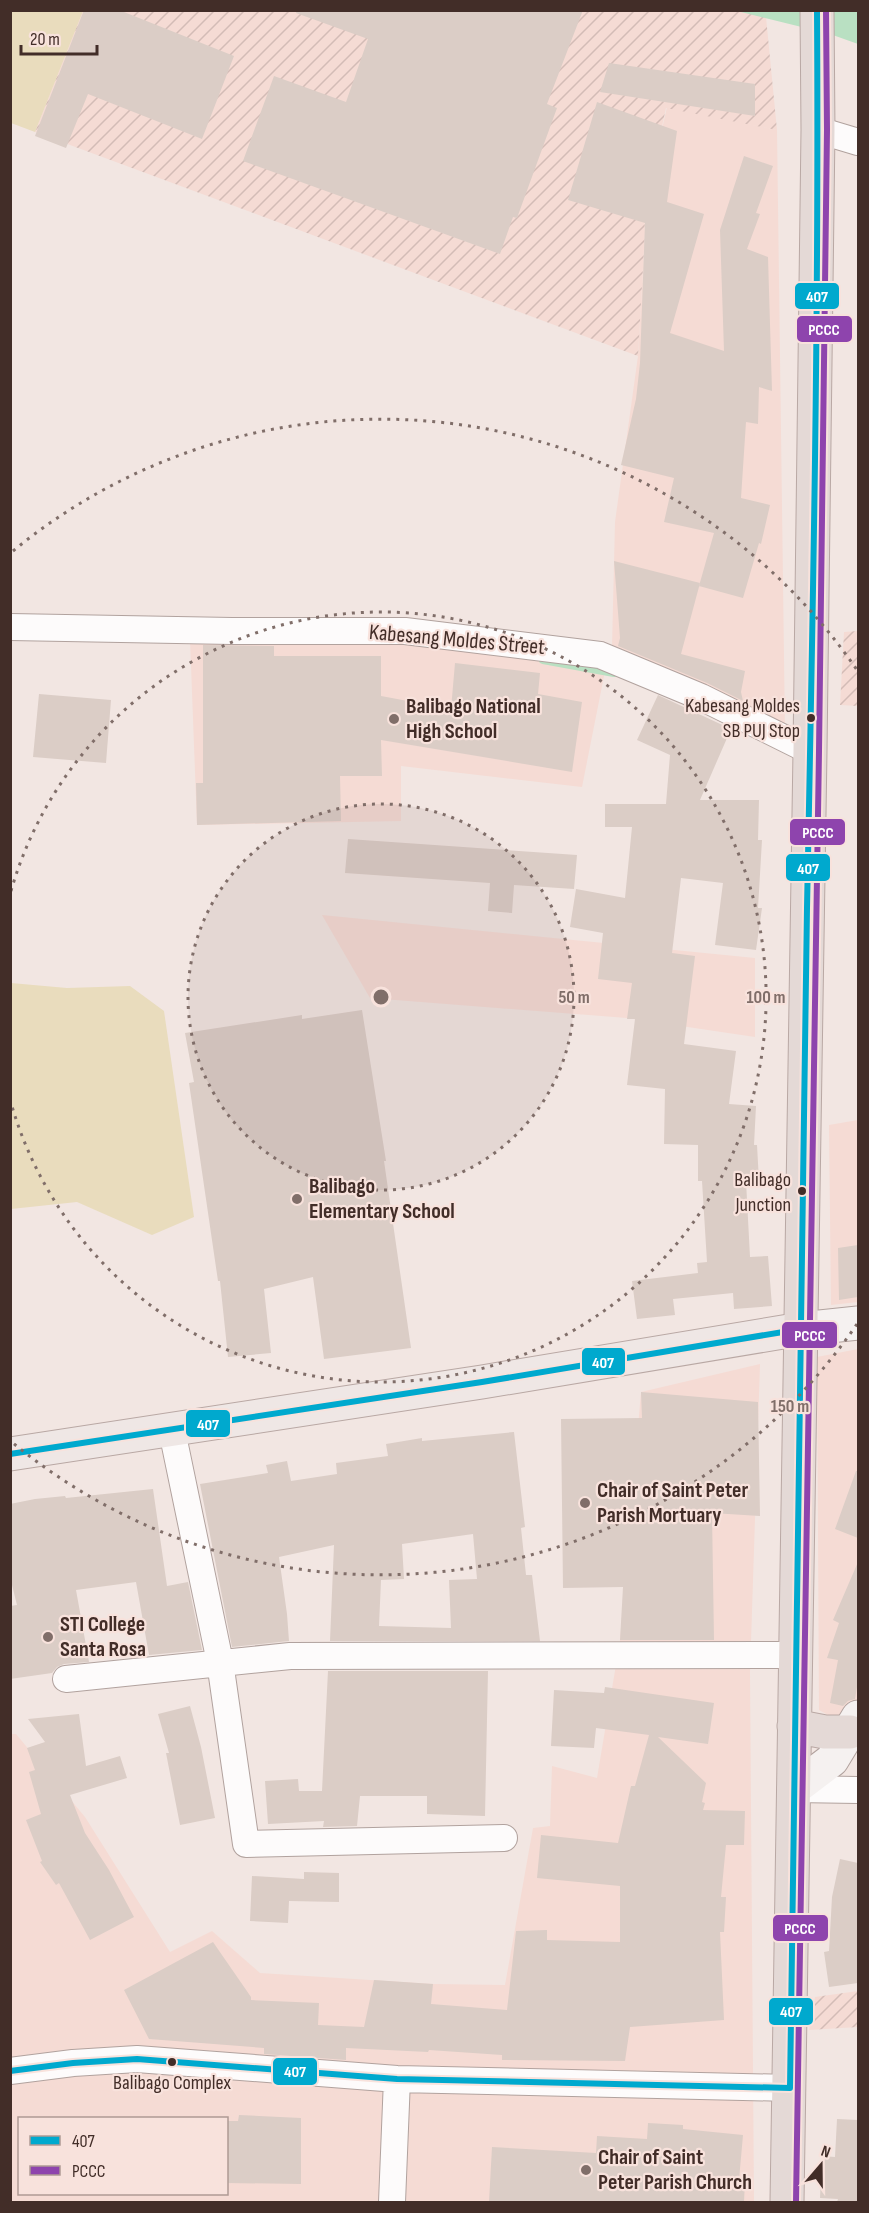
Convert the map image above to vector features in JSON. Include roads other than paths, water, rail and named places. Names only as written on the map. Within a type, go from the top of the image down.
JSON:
[{"type":"highway","points":[[787,2202],[810,751],[818,130],[817,21]]},
{"type":"highway","points":[[794,1726],[825,1732],[854,1724]]},
{"type":"main road","points":[[10,1454],[172,1431],[801,1329],[858,1323]]},
{"type":"main road","points":[[794,1789],[832,1760],[854,1724]]},
{"type":"street","points":[[818,130],[858,142]]},
{"type":"street","name":"Kabesang Moldes Street","points":[[10,627],[405,631],[600,655],[701,697],[810,751]]},
{"type":"street","points":[[172,1431],[220,1662],[246,1844],[504,1838]]},
{"type":"street","points":[[66,1679],[290,1656],[794,1655]]},
{"type":"street","points":[[794,1789],[858,1790]]},
{"type":"street","points":[[10,2071],[73,2063],[137,2059],[397,2079],[790,2088]]},
{"type":"street","points":[[392,2202],[397,2079]]},
{"type":"waterway","points":[[543,660],[614,673]]},
{"type":"place","name":"Kabesang Moldes SB PUJ Stop","points":[[811,718]]},
{"type":"place","name":"Balibago National High School","points":[[394,719]]},
{"type":"place","name":"Balibago Junction","points":[[802,1191]]},
{"type":"place","name":"Balibago Elementary School","points":[[297,1199]]},
{"type":"place","name":"Chair of Saint Peter Parish Mortuary","points":[[585,1503]]},
{"type":"place","name":"STI College Santa Rosa","points":[[48,1637]]},
{"type":"place","name":"Balibago Complex","points":[[172,2062]]},
{"type":"place","name":"Chair of Saint Peter Parish Church","points":[[586,2170]]}]
